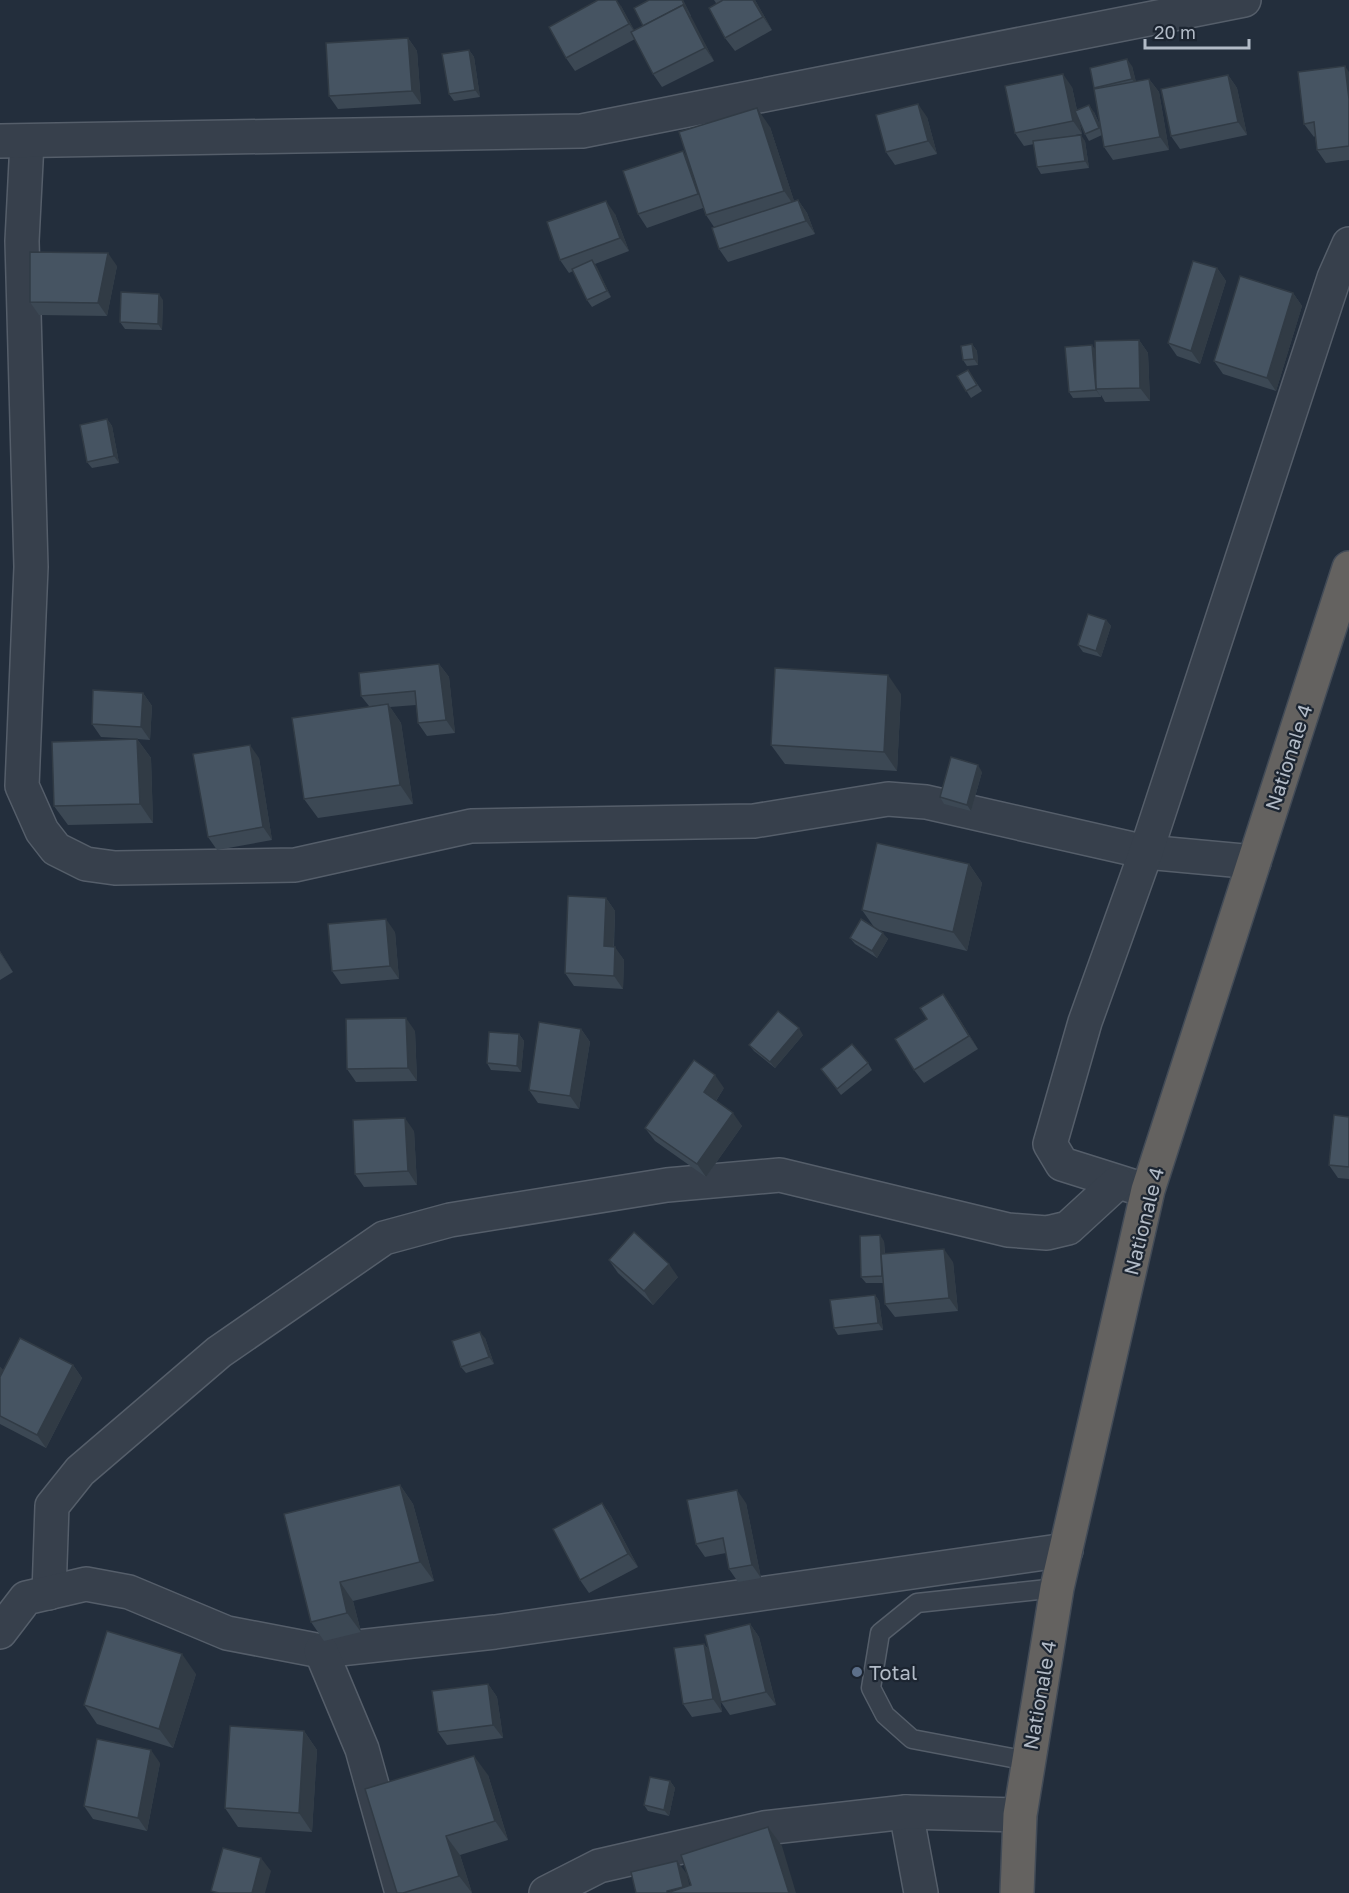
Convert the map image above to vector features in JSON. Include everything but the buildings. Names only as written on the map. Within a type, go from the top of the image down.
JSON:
[{"type":"highway","name":"Nationale 4","points":[[1017,1893],[1020,1815],[1028,1761],[1057,1588],[1133,1186],[1254,862],[1349,568]]},
{"type":"street","points":[[1244,0],[582,131],[14,142],[22,241],[31,567],[22,786],[42,831],[56,849],[86,864],[116,868],[295,865],[471,826],[753,820],[888,799],[926,802],[1146,852],[1254,862]]},
{"type":"street","points":[[1133,1186],[1062,1164],[1050,1144],[1085,1022],[1146,852],[1334,278],[1349,244]]},
{"type":"street","points":[[49,1593],[52,1506],[80,1471],[219,1352],[384,1238],[450,1220],[656,1187],[780,1175],[1008,1230],[1047,1233],[1068,1228],[1133,1186]]},
{"type":"street","points":[[0,1632],[26,1598],[86,1584],[129,1592],[227,1633],[321,1651],[495,1632],[1066,1550]]},
{"type":"street","points":[[321,1651],[362,1749],[402,1893]]},
{"type":"street","points":[[906,1812],[921,1893]]},
{"type":"street","points":[[546,1893],[599,1866],[764,1828],[906,1812],[1020,1815]]},
{"type":"lane","points":[[1028,1761],[912,1739],[885,1715],[871,1688],[880,1633],[917,1603],[1057,1588]]},
{"type":"place","name":"Total","points":[[857,1672]]}]
